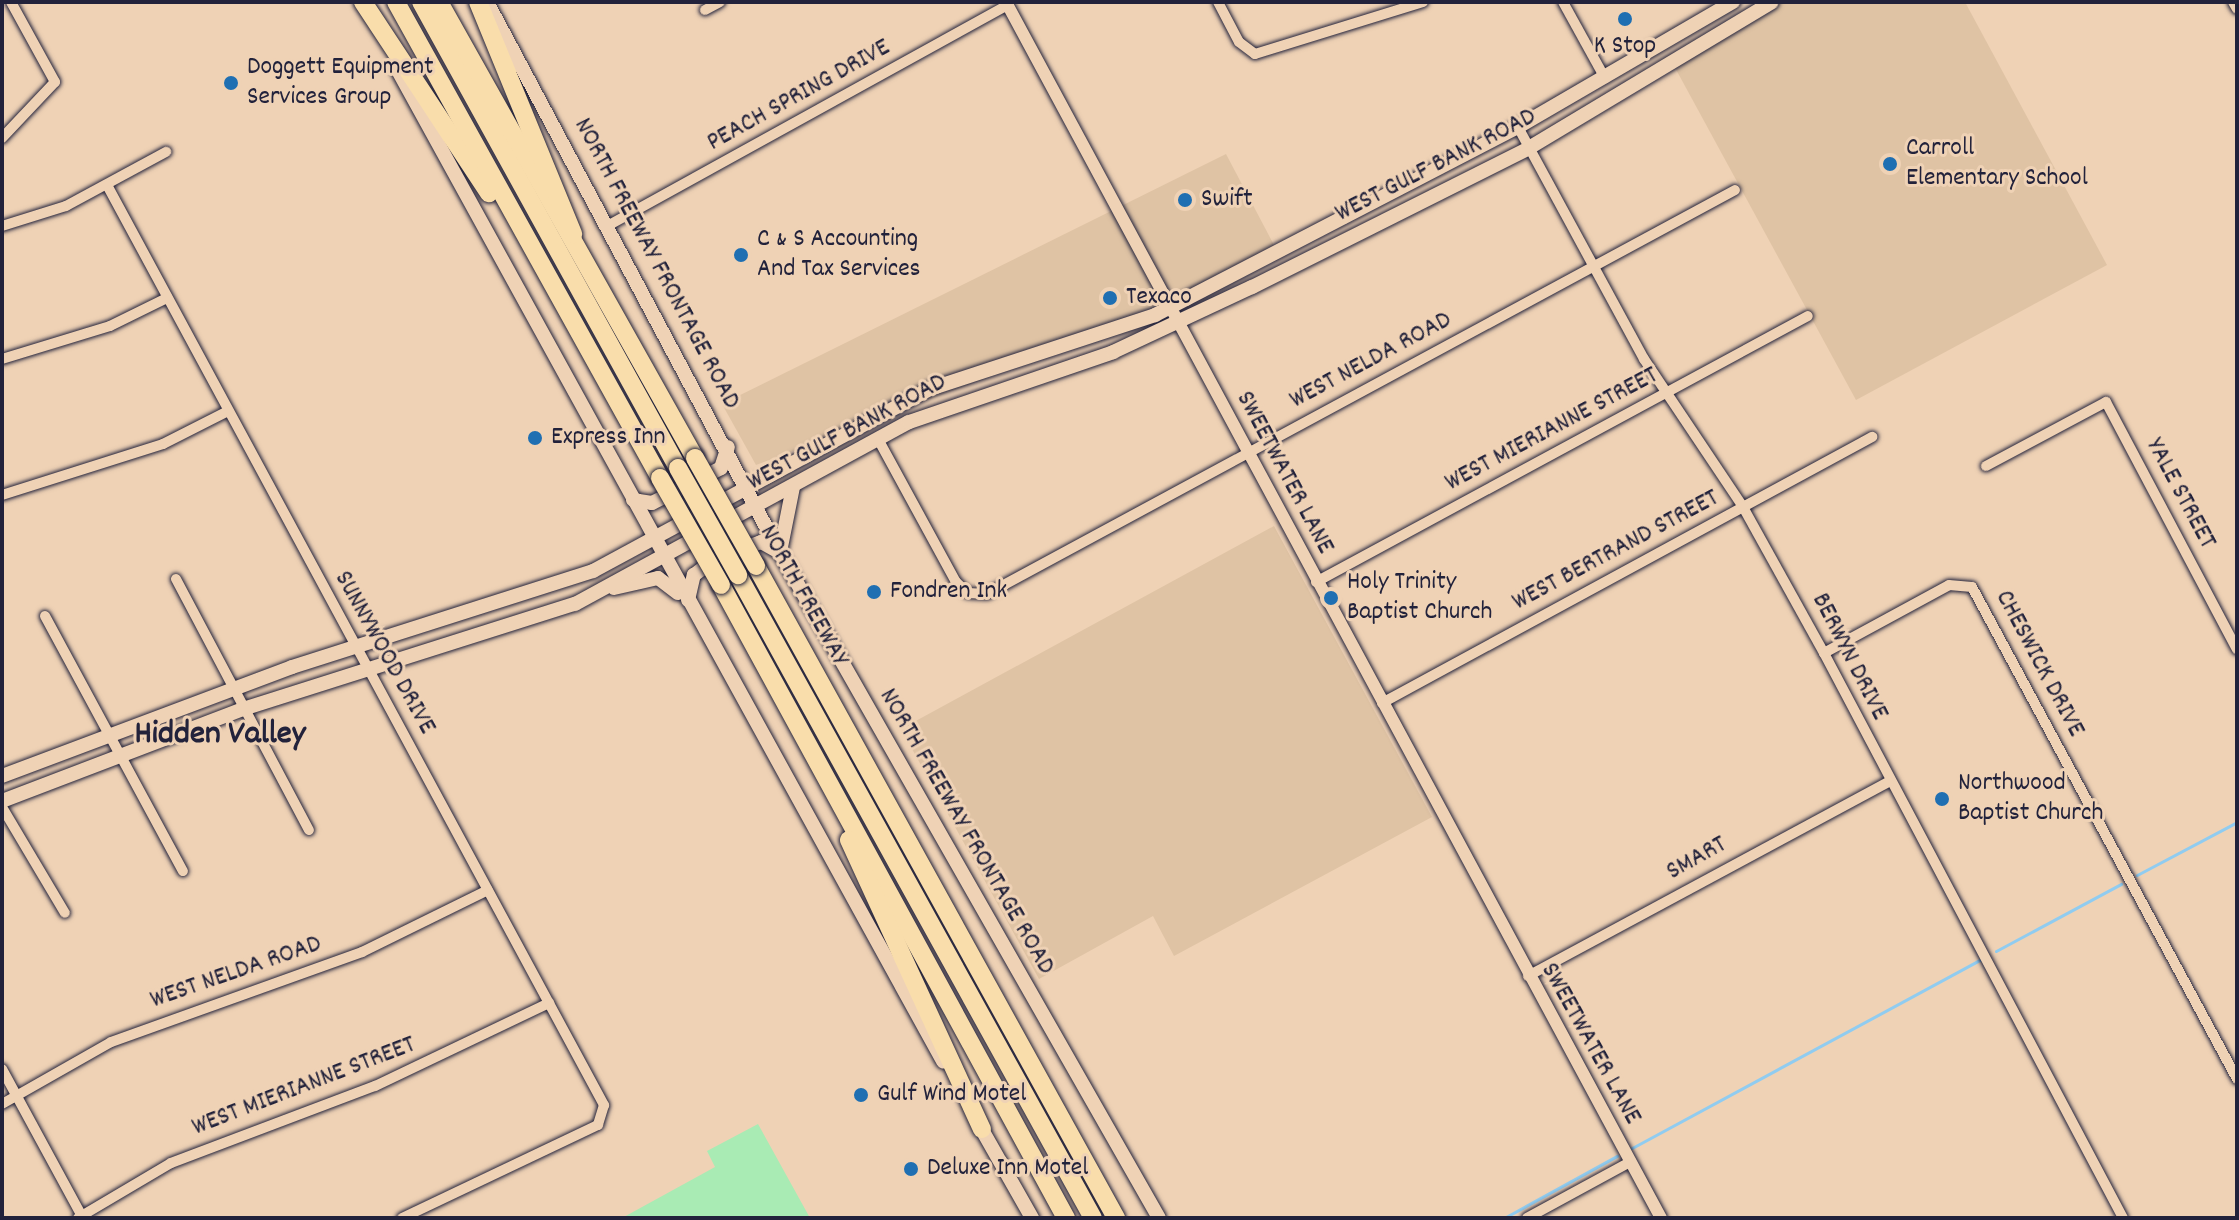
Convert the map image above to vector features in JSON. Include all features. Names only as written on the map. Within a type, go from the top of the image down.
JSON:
[{"type":"highway","points":[[361,2],[563,305]]},
{"type":"highway","points":[[396,2],[818,759],[1066,1218]]},
{"type":"highway","name":"NORTH FREEWAY","points":[[421,2],[687,463],[756,566],[1116,1218]]},
{"type":"highway","name":"NORTH FREEWAY","points":[[439,2],[575,249],[687,463],[738,575],[1093,1218]]},
{"type":"highway","points":[[478,2],[569,210],[575,249]]},
{"type":"highway","points":[[818,759],[859,865],[982,1129]]},
{"type":"main road","points":[[361,2],[689,605],[1032,1218]]},
{"type":"main road","name":"NORTH FREEWAY FRONTAGE ROAD","points":[[487,2],[611,224],[780,553],[1159,1218]]},
{"type":"main road","name":"WEST GULF BANK ROAD","points":[[2,776],[232,689],[593,571],[652,536],[930,389],[1170,308],[1518,127],[1733,2]]},
{"type":"main road","name":"WEST GULF BANK ROAD","points":[[2,801],[243,709],[524,622],[607,588],[878,439],[946,406],[1063,370],[1178,323],[1529,148],[1772,2]]},
{"type":"main road","points":[[633,500],[652,503],[721,468],[728,447]]},
{"type":"main road","points":[[689,605],[690,581],[715,559],[761,542],[780,553],[797,484],[792,462]]},
{"type":"main road","points":[[607,588],[658,578],[689,605]]},
{"type":"main road","points":[[515,599],[524,622]]},
{"type":"street","points":[[2,138],[55,82],[11,2]]},
{"type":"street","points":[[705,10],[720,2]]},
{"type":"street","points":[[1218,2],[1239,42],[1255,54],[1423,2]]},
{"type":"street","points":[[1563,2],[1605,78]]},
{"type":"street","points":[[2233,2],[2237,9]]},
{"type":"street","name":"PEACH SPRING DRIVE","points":[[611,224],[1007,4]]},
{"type":"street","name":"SWEETWATER LANE","points":[[1007,4],[1661,1218]]},
{"type":"street","name":"BERWYN DRIVE","points":[[1518,127],[1665,394],[1743,507],[1824,653],[1888,782],[2123,1218]]},
{"type":"street","points":[[2,226],[107,185],[166,152]]},
{"type":"street","name":"SUNNYWOOD DRIVE","points":[[107,185],[604,1105],[598,1125],[402,1218]]},
{"type":"street","name":"WEST NELDA ROAD","points":[[878,439],[949,570],[968,593],[997,590],[1735,190]]},
{"type":"street","points":[[2,359],[110,326],[167,298]]},
{"type":"street","name":"WEST MIERIANNE STREET","points":[[1316,582],[1808,316]]},
{"type":"street","name":"YALE STREET","points":[[1986,466],[2106,402],[2237,649]]},
{"type":"street","points":[[2,495],[163,444],[228,411]]},
{"type":"street","name":"WEST BERTRAND STREET","points":[[1382,703],[1872,437]]},
{"type":"street","points":[[176,579],[309,830]]},
{"type":"street","name":"CHESWICK DRIVE","points":[[1824,653],[1949,585],[1972,587],[2237,1079]]},
{"type":"street","points":[[45,616],[183,871]]},
{"type":"street","name":"SMART","points":[[1528,976],[1888,782]]},
{"type":"street","points":[[2,807],[65,913]]},
{"type":"street","name":"WEST NELDA ROAD","points":[[2,1104],[111,1042],[362,952],[488,890]]},
{"type":"street","name":"WEST MIERIANNE STREET","points":[[81,1217],[171,1163],[386,1081],[549,1003]]},
{"type":"street","points":[[2,1069],[81,1217]]},
{"type":"street","points":[[1527,1218],[1630,1162]]},
{"type":"shaded area","name":"Carroll Elementary School","points":[[1772,2],[1965,2],[2107,265],[1856,400],[1673,64]]},
{"type":"shaded area","points":[[1226,154],[1275,247],[1138,321],[756,465],[722,404]]},
{"type":"shaded area","points":[[1274,526],[1432,817],[1174,956],[1153,916],[1039,979],[901,729]]},
{"type":"green space","points":[[758,1124],[810,1218],[622,1218],[715,1167],[707,1151]]},
{"type":"waterway","points":[[2137,875],[2237,822]]},
{"type":"waterway","points":[[1996,951],[2121,884]]},
{"type":"waterway","points":[[1632,1148],[1980,960]]},
{"type":"waterway","points":[[1504,1218],[1617,1156]]},
{"type":"place","name":"K Stop","points":[[1625,19]]},
{"type":"place","name":"Doggett Equipment Services Group","points":[[231,83]]},
{"type":"place","name":"Carroll Elementary School","points":[[1890,164]]},
{"type":"place","name":"Swift","points":[[1185,200]]},
{"type":"place","name":"C & S Accounting And Tax Services","points":[[741,255]]},
{"type":"place","name":"Texaco","points":[[1110,298]]},
{"type":"place","name":"Express Inn","points":[[535,438]]},
{"type":"place","name":"Fondren Ink","points":[[874,592]]},
{"type":"place","name":"Holy Trinity Baptist Church","points":[[1331,598]]},
{"type":"place","name":"Northwood Baptist Church","points":[[1942,799]]},
{"type":"place","name":"Gulf Wind Motel","points":[[861,1095]]},
{"type":"place","name":"Deluxe Inn Motel","points":[[911,1169]]},
{"type":"district","name":"Hidden Valley","points":[[220,736]]}]
